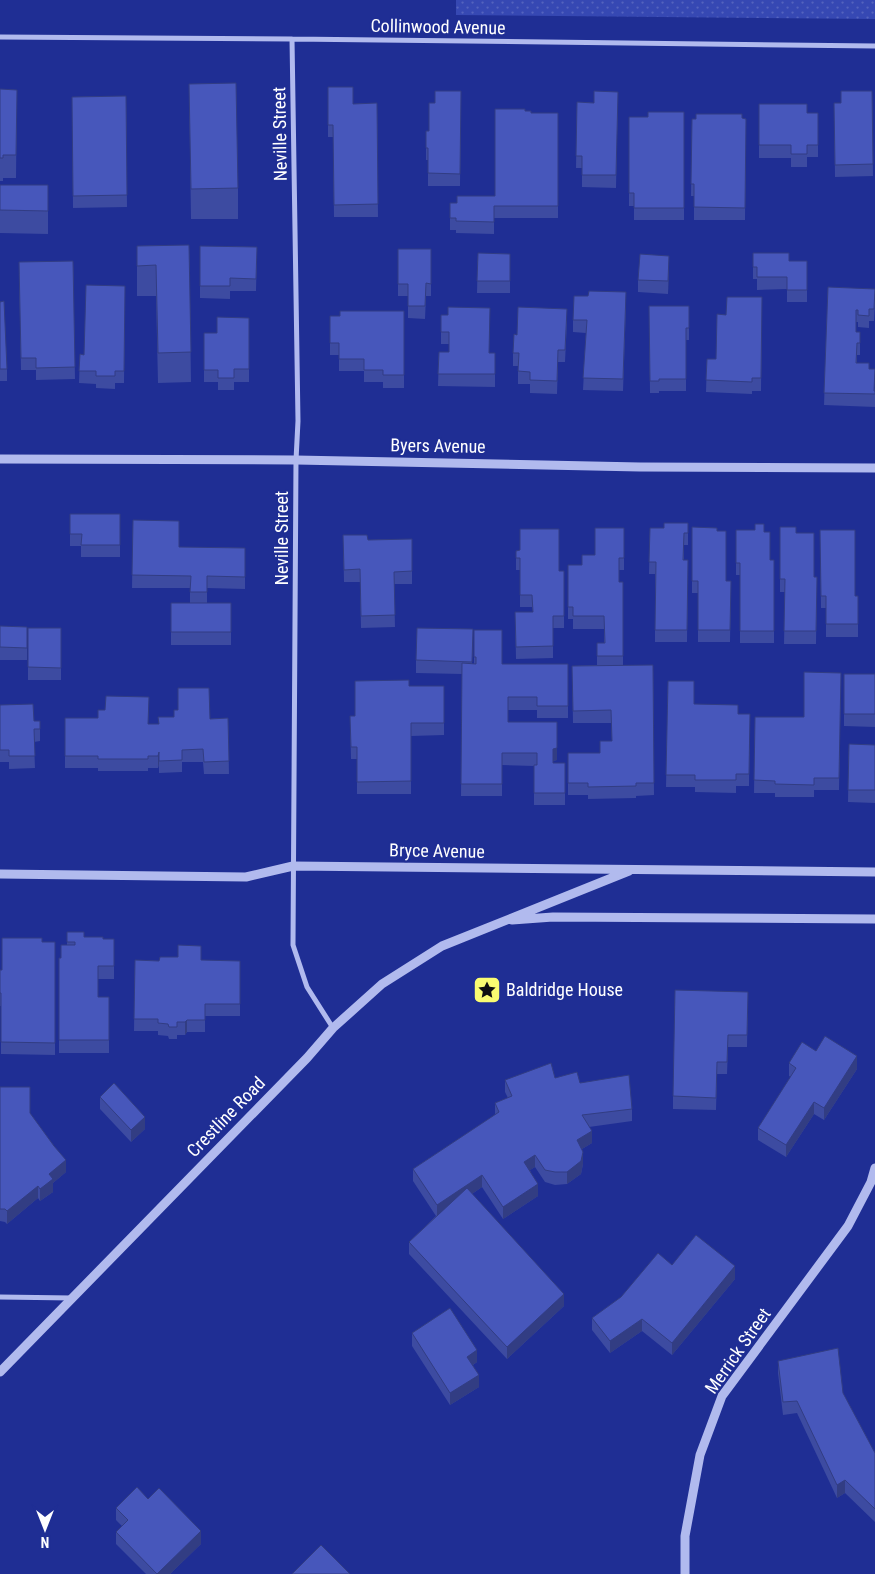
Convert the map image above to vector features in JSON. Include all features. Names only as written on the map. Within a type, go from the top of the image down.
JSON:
[{"type":"street","name":"Collinwood Avenue","points":[[0,37],[875,46]]},
{"type":"street","name":"Neville Street","points":[[292,39],[298,421],[296,460],[293,945],[307,987],[332,1028]]},
{"type":"street","name":"Byers Avenue","points":[[0,459],[296,460],[640,467],[875,468]]},
{"type":"street","name":"Bryce Avenue","points":[[0,874],[246,877],[293,866],[875,872]]},
{"type":"street","name":"Crestline Road","points":[[0,1372],[307,1058],[332,1028],[382,984],[442,946],[634,870]]},
{"type":"street","points":[[502,921],[553,917],[875,919]]},
{"type":"street","name":"Merrick Street","points":[[685,1574],[685,1536],[700,1454],[722,1396],[848,1226],[875,1168]]},
{"type":"street","points":[[0,1297],[73,1298]]},
{"type":"shaded area","points":[[456,0],[875,0],[875,19],[456,15]]},
{"type":"building","points":[[236,83],[238,188],[191,189],[189,84]]},
{"type":"building","points":[[328,87],[353,87],[353,104],[377,103],[378,204],[334,205],[333,125],[328,125]]},
{"type":"building","points":[[0,89],[17,90],[16,155],[3,155],[3,158],[0,158]]},
{"type":"building","points":[[435,91],[461,91],[460,174],[428,173],[426,131],[429,131],[429,103],[435,103]]},
{"type":"building","points":[[594,91],[618,92],[616,175],[582,175],[582,156],[576,156],[577,102],[594,103]]},
{"type":"building","points":[[841,91],[872,91],[873,164],[835,165],[834,103],[841,103]]},
{"type":"building","points":[[126,96],[127,195],[73,196],[72,97]]},
{"type":"building","points":[[759,104],[807,104],[807,113],[818,113],[818,145],[807,145],[807,154],[791,154],[791,145],[759,145]]},
{"type":"building","points":[[495,109],[525,109],[525,111],[531,111],[531,113],[558,113],[558,206],[494,206],[494,222],[456,221],[456,218],[450,218],[450,203],[457,203],[457,196],[495,196]]},
{"type":"building","points":[[648,112],[684,112],[684,208],[634,208],[634,193],[629,193],[629,117],[648,117]]},
{"type":"building","points":[[696,114],[742,114],[742,118],[746,119],[745,208],[694,207],[694,184],[691,184],[692,119],[696,119]]},
{"type":"building","points":[[0,185],[48,185],[48,211],[0,210]]},
{"type":"building","points":[[189,245],[191,352],[158,353],[156,265],[137,266],[137,246]]},
{"type":"building","points":[[200,246],[257,247],[256,279],[230,278],[230,286],[200,286]]},
{"type":"building","points":[[398,249],[431,249],[431,284],[426,283],[425,306],[408,306],[408,284],[398,284]]},
{"type":"building","points":[[478,253],[510,254],[510,281],[477,281]]},
{"type":"building","points":[[753,253],[789,253],[789,261],[807,261],[807,290],[787,290],[787,277],[757,277],[757,267],[753,267]]},
{"type":"building","points":[[640,254],[669,256],[668,281],[638,280]]},
{"type":"building","points":[[73,261],[75,367],[36,368],[36,358],[21,358],[19,262]]},
{"type":"building","points":[[86,285],[125,286],[124,371],[115,371],[115,376],[96,376],[96,371],[79,371],[80,354],[84,355]]},
{"type":"building","points":[[828,287],[875,289],[874,309],[869,309],[869,316],[858,315],[858,310],[856,310],[856,332],[860,332],[860,343],[857,343],[856,363],[869,363],[869,369],[875,369],[875,394],[824,393]]},
{"type":"building","points":[[589,291],[626,292],[623,379],[583,378],[587,320],[573,320],[574,296],[588,296]]},
{"type":"building","points":[[727,297],[762,297],[761,378],[752,378],[752,382],[706,380],[707,359],[716,359],[717,314],[726,315]]},
{"type":"building","points":[[4,301],[7,369],[0,369],[0,302]]},
{"type":"building","points":[[649,306],[689,306],[689,328],[686,328],[686,379],[650,381]]},
{"type":"building","points":[[448,307],[490,308],[489,353],[495,353],[495,374],[438,374],[439,352],[449,352],[449,332],[441,332],[441,315],[448,315]]},
{"type":"building","points":[[518,307],[567,309],[565,350],[558,350],[557,381],[530,380],[530,372],[518,371],[519,353],[513,353],[514,334],[517,335]]},
{"type":"building","points":[[340,311],[404,311],[404,375],[383,375],[383,370],[364,370],[364,359],[339,359],[339,343],[330,343],[330,316],[340,316]]},
{"type":"building","points":[[217,317],[249,318],[249,369],[234,369],[234,378],[218,378],[218,370],[204,370],[204,333],[217,333]]},
{"type":"building","points":[[70,514],[120,514],[120,545],[81,545],[82,534],[70,534]]},
{"type":"building","points":[[133,520],[179,521],[179,547],[245,548],[245,577],[207,576],[207,592],[190,592],[191,576],[132,575]]},
{"type":"building","points":[[664,523],[688,523],[688,533],[684,533],[683,560],[688,560],[687,630],[655,630],[656,562],[649,562],[650,528],[664,528]]},
{"type":"building","points":[[755,524],[764,524],[764,532],[770,532],[770,560],[774,560],[774,631],[740,631],[740,563],[736,563],[736,530],[755,530]]},
{"type":"building","points":[[692,527],[717,528],[717,531],[726,531],[726,581],[731,581],[730,630],[698,630],[698,581],[692,581]]},
{"type":"building","points":[[780,527],[796,527],[796,533],[814,533],[814,577],[817,577],[816,631],[784,631],[785,579],[780,579]]},
{"type":"building","points":[[595,528],[624,528],[624,558],[619,558],[619,582],[623,582],[623,656],[597,656],[597,643],[605,643],[604,616],[573,616],[573,607],[568,607],[568,565],[582,565],[582,555],[595,555]]},
{"type":"building","points":[[520,529],[559,529],[559,571],[564,571],[564,616],[553,616],[553,646],[516,647],[515,612],[533,612],[532,595],[520,595],[520,558],[516,558],[516,551],[520,550]]},
{"type":"building","points":[[820,530],[855,530],[855,596],[858,596],[858,624],[826,624],[826,596],[821,596]]},
{"type":"building","points":[[343,535],[367,535],[368,540],[412,539],[412,571],[394,572],[395,615],[361,616],[360,569],[344,570]]},
{"type":"building","points":[[171,603],[231,603],[231,632],[171,632]]},
{"type":"building","points":[[0,626],[27,627],[27,648],[0,647]]},
{"type":"building","points":[[28,628],[61,628],[61,668],[28,667]]},
{"type":"building","points":[[417,628],[473,629],[472,662],[416,660]]},
{"type":"building","points":[[474,630],[502,630],[502,664],[568,664],[568,706],[537,706],[537,697],[508,697],[508,722],[557,722],[557,748],[553,749],[553,763],[565,763],[565,793],[534,793],[534,765],[537,765],[537,753],[502,753],[502,784],[461,784],[462,663],[476,664],[476,657],[474,657]]},
{"type":"building","points":[[653,665],[654,783],[636,783],[636,786],[588,787],[588,783],[568,783],[568,753],[600,753],[600,741],[612,741],[611,710],[573,711],[572,666]]},
{"type":"building","points":[[804,672],[841,673],[839,778],[814,778],[814,785],[775,784],[775,781],[754,780],[755,717],[804,717]]},
{"type":"building","points":[[844,674],[875,674],[875,714],[844,714]]},
{"type":"building","points":[[409,680],[409,686],[444,686],[444,723],[411,723],[411,781],[357,782],[357,747],[351,747],[350,716],[355,716],[355,681]]},
{"type":"building","points":[[668,681],[694,681],[694,704],[738,705],[738,714],[750,714],[749,774],[736,774],[736,780],[695,780],[695,775],[666,775]]},
{"type":"building","points":[[178,688],[209,688],[210,719],[228,718],[229,761],[204,762],[203,749],[182,750],[182,760],[159,761],[159,752],[158,756],[148,756],[148,759],[98,759],[98,756],[65,756],[65,718],[98,718],[98,710],[105,710],[106,696],[149,697],[148,724],[159,724],[158,717],[174,717],[174,710],[178,710]]},
{"type":"building","points":[[33,704],[34,721],[40,721],[40,729],[34,729],[35,756],[9,756],[9,750],[0,750],[0,705]]},
{"type":"building","points":[[849,744],[875,745],[875,790],[848,790]]},
{"type":"building","points":[[67,932],[84,932],[84,937],[114,939],[114,966],[98,966],[98,997],[109,997],[109,1040],[59,1040],[59,958],[61,958],[61,945],[75,945],[75,942],[67,942]]},
{"type":"building","points":[[2,938],[42,938],[42,942],[55,942],[55,1043],[1,1042],[0,970],[2,970]]},
{"type":"building","points":[[178,945],[201,946],[201,960],[240,961],[240,1004],[205,1004],[205,1020],[177,1022],[177,1027],[169,1027],[168,1024],[158,1023],[158,1019],[134,1019],[135,960],[159,961],[160,957],[178,957]]},
{"type":"building","points":[[675,990],[748,992],[747,1035],[728,1035],[727,1062],[717,1062],[716,1098],[673,1096]]},
{"type":"building","points":[[825,1036],[857,1056],[824,1108],[814,1102],[786,1145],[758,1128],[796,1068],[789,1063],[802,1042],[816,1051]]},
{"type":"building","points":[[551,1063],[555,1078],[577,1072],[580,1083],[629,1075],[632,1109],[582,1115],[592,1131],[577,1140],[583,1152],[581,1161],[567,1172],[555,1172],[545,1170],[535,1155],[524,1162],[538,1184],[503,1207],[482,1175],[437,1205],[413,1169],[499,1112],[495,1103],[512,1096],[505,1080]]},
{"type":"building","points":[[114,1083],[145,1117],[131,1130],[100,1097]]},
{"type":"building","points":[[0,1087],[30,1087],[30,1113],[66,1160],[49,1174],[53,1179],[40,1189],[38,1186],[7,1211],[0,1209]]},
{"type":"building","points":[[467,1188],[564,1294],[507,1347],[409,1242]]},
{"type":"building","points":[[696,1235],[735,1266],[672,1343],[642,1319],[610,1341],[592,1318],[621,1297],[658,1253],[672,1265]]},
{"type":"building","points":[[450,1308],[477,1350],[467,1357],[479,1375],[450,1393],[412,1333]]},
{"type":"building","points":[[838,1348],[843,1393],[875,1453],[875,1509],[845,1480],[837,1485],[797,1401],[783,1402],[778,1361]]},
{"type":"building","points":[[137,1487],[148,1499],[159,1488],[201,1531],[157,1574],[116,1532],[128,1520],[116,1508]]},
{"type":"building","points":[[321,1545],[350,1574],[292,1574]]},
{"type":"place","name":"Baldridge House","points":[[487,990]]}]
